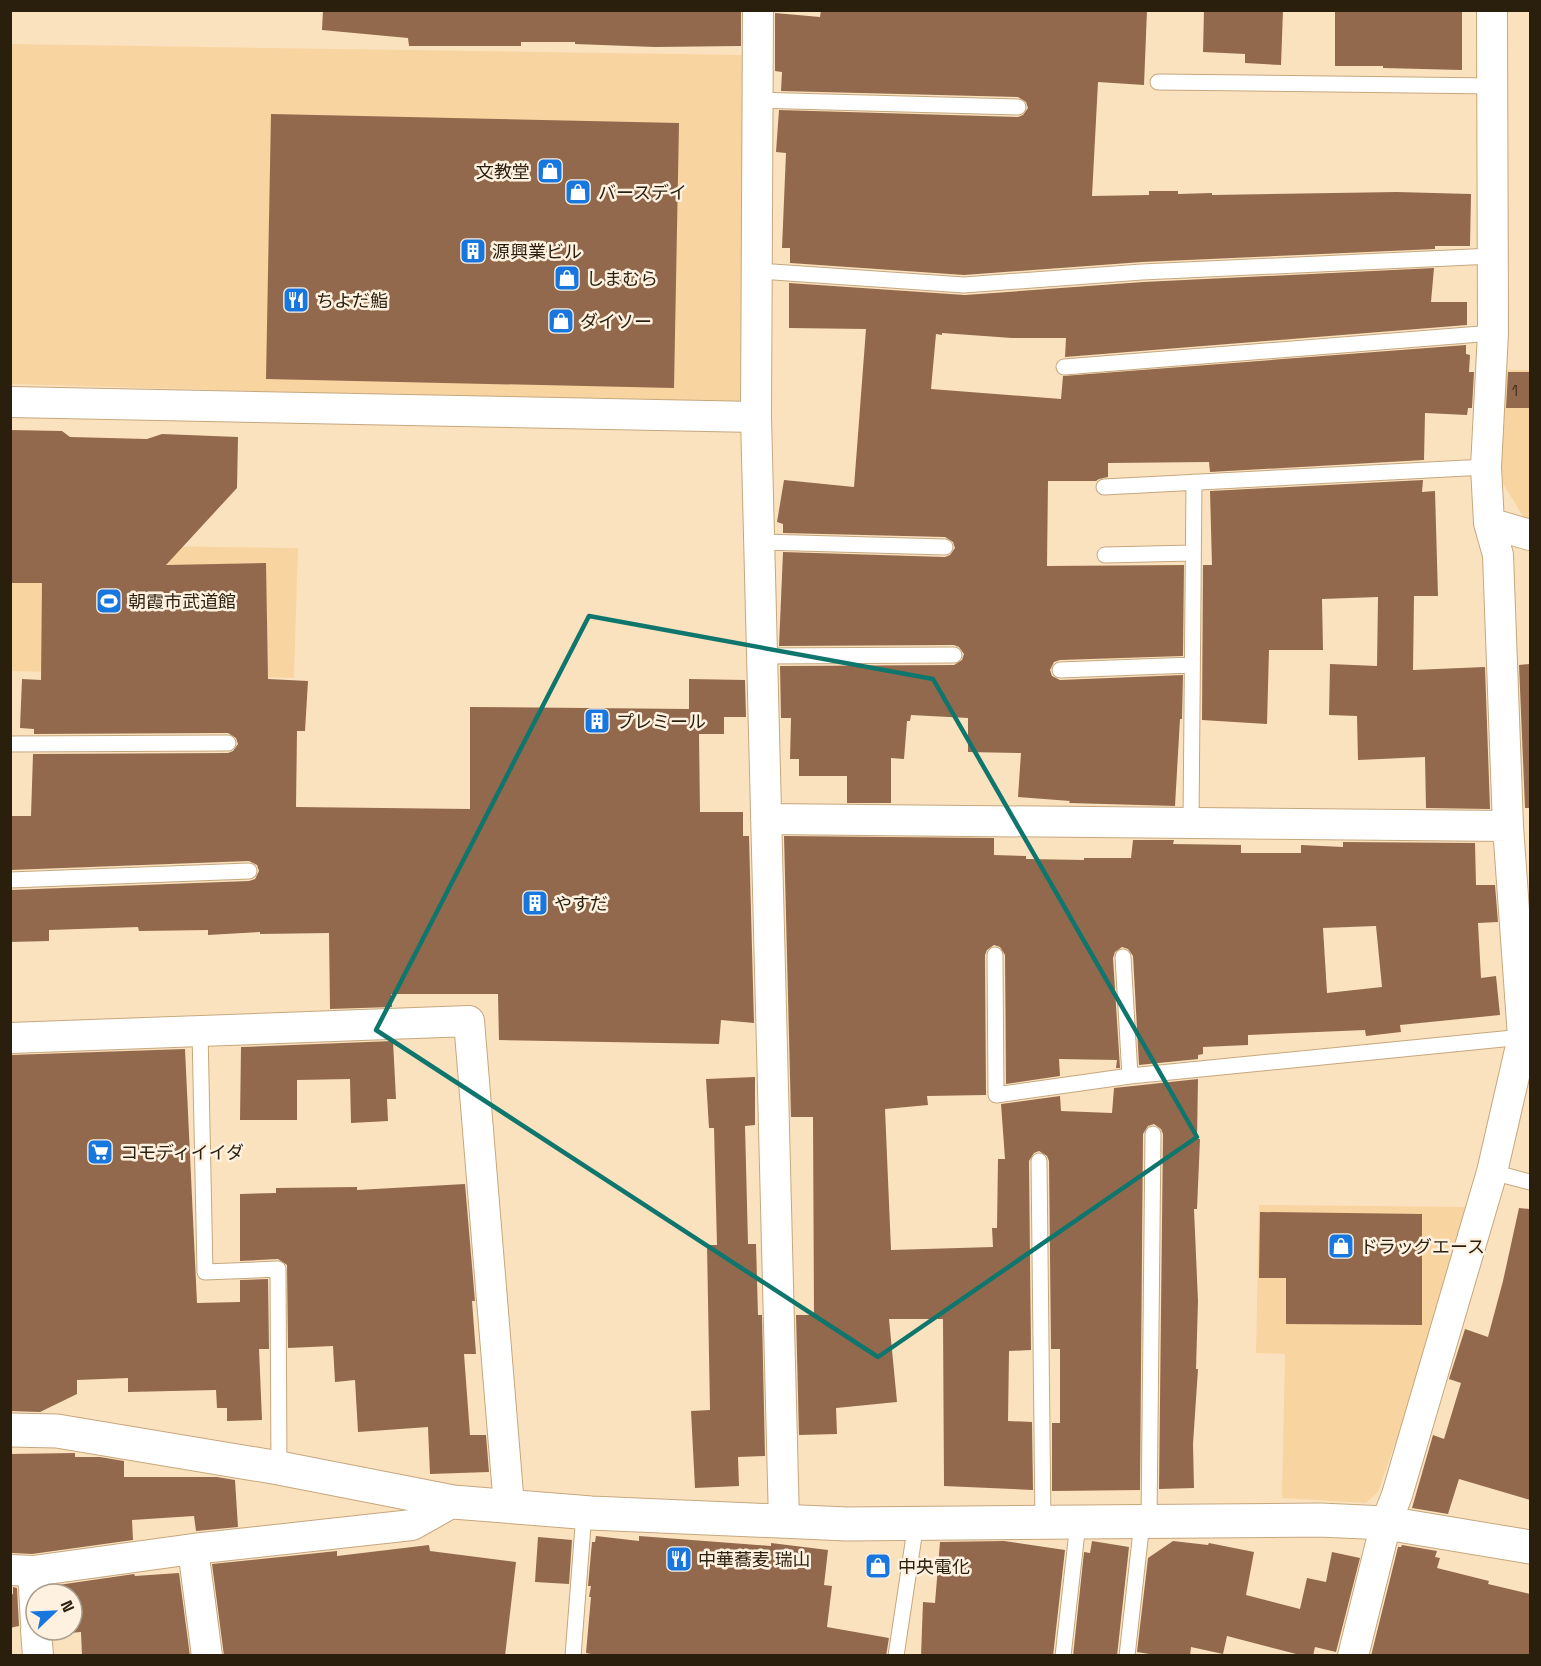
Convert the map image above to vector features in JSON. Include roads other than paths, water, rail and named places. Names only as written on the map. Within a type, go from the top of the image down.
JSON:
[{"type":"street","points":[[758,10],[756,417],[784,1522]]},
{"type":"street","points":[[1353,1656],[1386,1523],[1397,1495],[1492,1172],[1523,1037],[1508,826],[1498,555],[1489,523],[1486,467],[1493,333],[1492,10]]},
{"type":"street","points":[[10,402],[756,417]]},
{"type":"street","points":[[1489,523],[1530,535]]},
{"type":"street","points":[[766,819],[1508,826]]},
{"type":"street","points":[[10,1038],[469,1021],[509,1506]]},
{"type":"street","points":[[10,1430],[57,1431],[279,1468],[453,1502],[584,1513],[784,1522],[1078,1523],[1320,1520],[1386,1523],[1530,1547]]},
{"type":"street","points":[[22,1571],[193,1549],[412,1525],[453,1502]]},
{"type":"street","points":[[193,1549],[207,1656]]},
{"type":"lane","points":[[1158,82],[1493,86]]},
{"type":"lane","points":[[757,100],[1018,107]]},
{"type":"lane","points":[[757,271],[964,285],[1142,272],[1493,256]]},
{"type":"lane","points":[[1064,367],[1493,333]]},
{"type":"lane","points":[[1104,487],[1486,467]]},
{"type":"lane","points":[[1191,823],[1194,482]]},
{"type":"lane","points":[[759,542],[945,547]]},
{"type":"lane","points":[[1105,555],[1193,553]]},
{"type":"lane","points":[[762,656],[954,655]]},
{"type":"lane","points":[[1060,670],[1192,665]]},
{"type":"lane","points":[[10,744],[228,743]]},
{"type":"lane","points":[[10,880],[249,871]]},
{"type":"lane","points":[[995,955],[996,1095],[1130,1076],[1523,1037]]},
{"type":"lane","points":[[1123,957],[1130,1076]]},
{"type":"lane","points":[[200,1031],[205,1272],[278,1269],[279,1468]]},
{"type":"lane","points":[[1127,1656],[1146,1522],[1153,1134]]},
{"type":"lane","points":[[1039,1161],[1043,1523]]},
{"type":"lane","points":[[1492,1172],[1530,1182]]},
{"type":"lane","points":[[573,1656],[584,1513]]},
{"type":"lane","points":[[896,1656],[916,1523]]},
{"type":"lane","points":[[1064,1656],[1078,1523]]},
{"type":"place","name":"文教堂","points":[[550,171]]},
{"type":"place","name":"バースデイ","points":[[578,192]]},
{"type":"place","name":"源興業ビル","points":[[473,251]]},
{"type":"place","name":"しまむら","points":[[567,278]]},
{"type":"place","name":"ちよだ鮨","points":[[296,300]]},
{"type":"place","name":"ダイソー","points":[[561,321]]},
{"type":"place","name":"朝霞市武道館","points":[[109,601]]},
{"type":"place","name":"プレミール","points":[[597,721]]},
{"type":"place","name":"やすだ","points":[[535,903]]},
{"type":"place","name":"コモディイイダ","points":[[100,1152]]},
{"type":"place","name":"ドラッグエース","points":[[1341,1246]]},
{"type":"place","name":"中華蕎麦 瑞山","points":[[679,1559]]},
{"type":"place","name":"中央電化","points":[[878,1566]]}]
